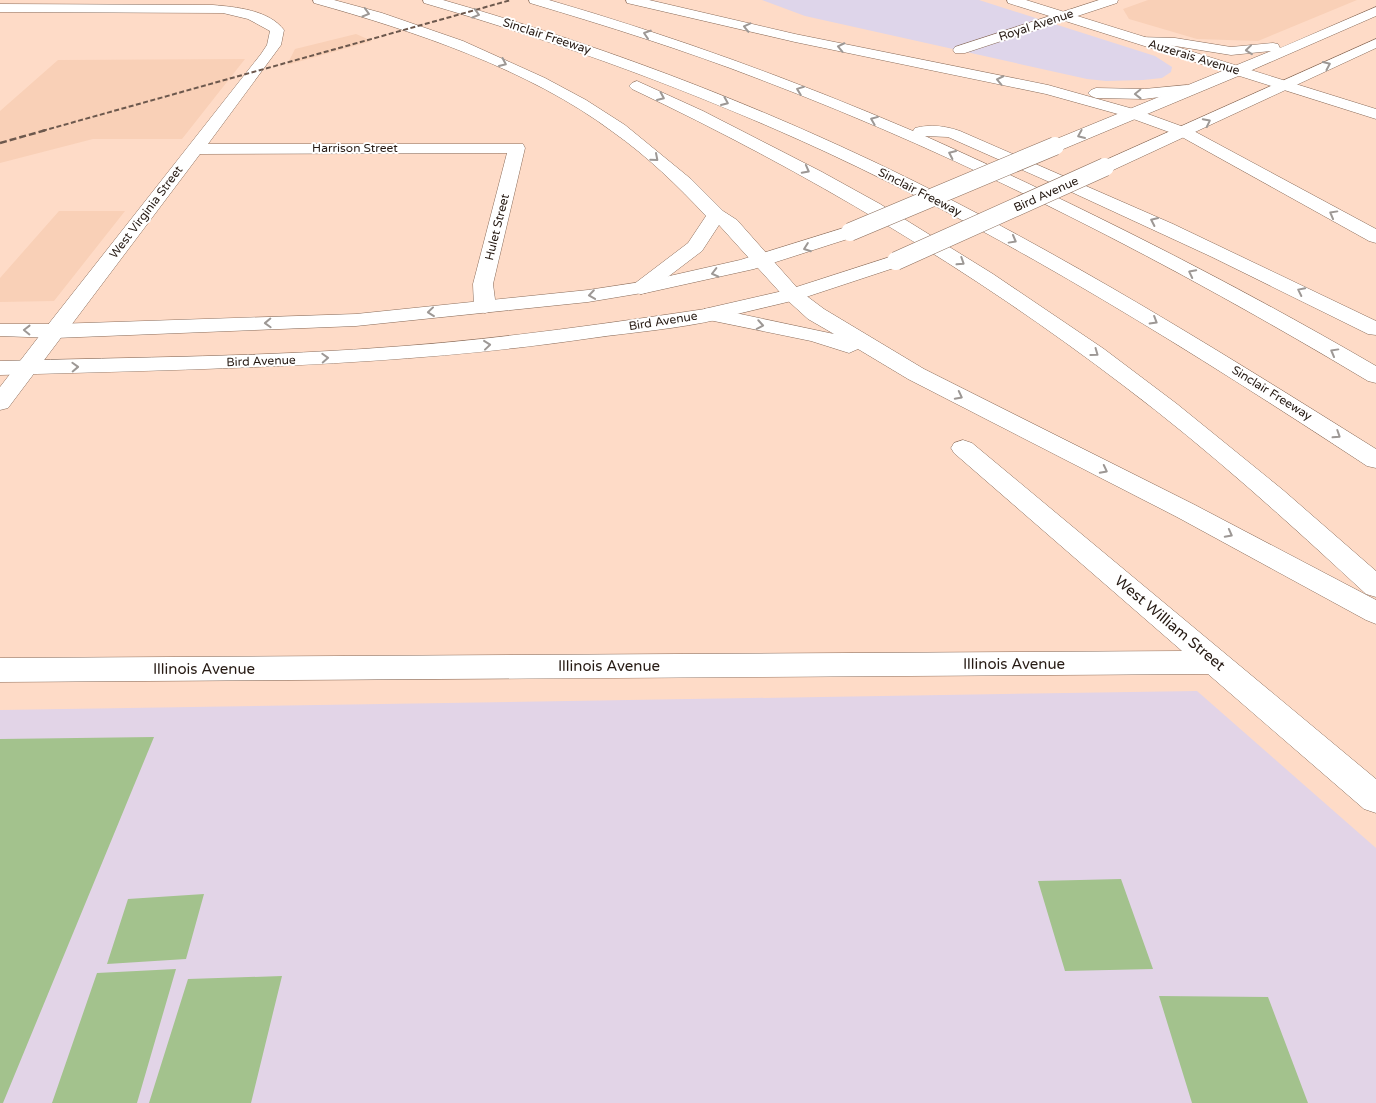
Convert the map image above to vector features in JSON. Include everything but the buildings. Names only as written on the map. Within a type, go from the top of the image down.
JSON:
[{"type":"main road","points":[[319,0],[418,29],[540,80],[619,128],[685,183],[716,215],[730,224],[792,295],[816,314],[916,374],[1186,511],[1376,613]]},
{"type":"main road","name":"Sinclair Freeway","points":[[429,0],[581,47],[688,87],[788,129],[889,176],[1127,304],[1274,394],[1376,460]]},
{"type":"main road","points":[[535,0],[657,37],[744,68],[902,132],[1118,234],[1376,376]]},
{"type":"main road","points":[[632,0],[795,38],[1048,90],[1131,113],[1186,133],[1376,237]]},
{"type":"main road","name":"Auzerais Avenue","points":[[1013,0],[1376,114]]},
{"type":"main road","name":"Royal Avenue","points":[[960,50],[1112,0]]},
{"type":"main road","name":"West Virginia Street","points":[[0,8],[204,8],[232,10],[266,22],[277,30],[274,45],[0,403]]},
{"type":"main road","points":[[0,330],[55,331],[356,320],[588,296],[641,288],[762,262],[800,251],[850,232],[1131,113],[1238,71],[1376,11]]},
{"type":"main road","points":[[1142,40],[1175,42],[1231,51],[1297,45]]},
{"type":"main road","name":"Bird Avenue","points":[[0,368],[328,358],[405,353],[535,340],[712,314],[792,295],[896,261],[1105,167],[1186,133],[1283,85],[1376,43]]},
{"type":"main road","points":[[1048,90],[1116,94],[1187,90],[1195,81],[1192,68],[1178,56],[1157,45]]},
{"type":"main road","points":[[581,47],[617,77],[727,128],[844,190],[1028,305],[1175,414],[1254,480],[1376,587]]},
{"type":"main road","points":[[902,132],[945,131],[962,137],[1186,236],[1376,329]]},
{"type":"main road","name":"Harrison Street","points":[[194,149],[517,148]]},
{"type":"main road","name":"Hulet Street","points":[[485,307],[483,284],[517,148]]},
{"type":"main road","points":[[641,288],[695,247],[716,215]]},
{"type":"main road","points":[[712,314],[815,335],[846,345],[916,374]]},
{"type":"main road","name":"West William Street","points":[[963,448],[1376,799]]},
{"type":"main road","name":"Illinois Avenue","points":[[0,670],[1217,662]]},
{"type":"shaded area","points":[[762,0],[979,0],[1155,56],[1172,67],[1171,72],[1162,78],[1106,81],[1087,79],[805,16]]},
{"type":"shaded area","points":[[1148,0],[1357,0],[1258,41],[1197,39],[1129,19],[1123,9]]},
{"type":"shaded area","points":[[356,34],[372,41],[287,65],[295,49]]},
{"type":"shaded area","points":[[245,59],[182,139],[93,139],[0,163],[0,111],[58,60]]},
{"type":"shaded area","points":[[59,211],[125,211],[54,301],[0,302],[0,278]]},
{"type":"shaded area","points":[[1197,691],[1376,848],[1376,1103],[0,1103],[0,710]]},
{"type":"green space","points":[[154,737],[3,1103],[0,1103],[0,739]]},
{"type":"green space","points":[[1121,879],[1153,969],[1065,971],[1038,881]]},
{"type":"green space","points":[[204,894],[186,959],[107,964],[128,899]]},
{"type":"green space","points":[[176,969],[137,1103],[52,1103],[97,973]]},
{"type":"green space","points":[[282,976],[251,1103],[149,1103],[188,979]]},
{"type":"green space","points":[[1159,996],[1268,997],[1308,1103],[1192,1103]]},
{"type":"railway","points":[[42,131],[511,0]]},
{"type":"railway","points":[[0,143],[46,130]]}]
